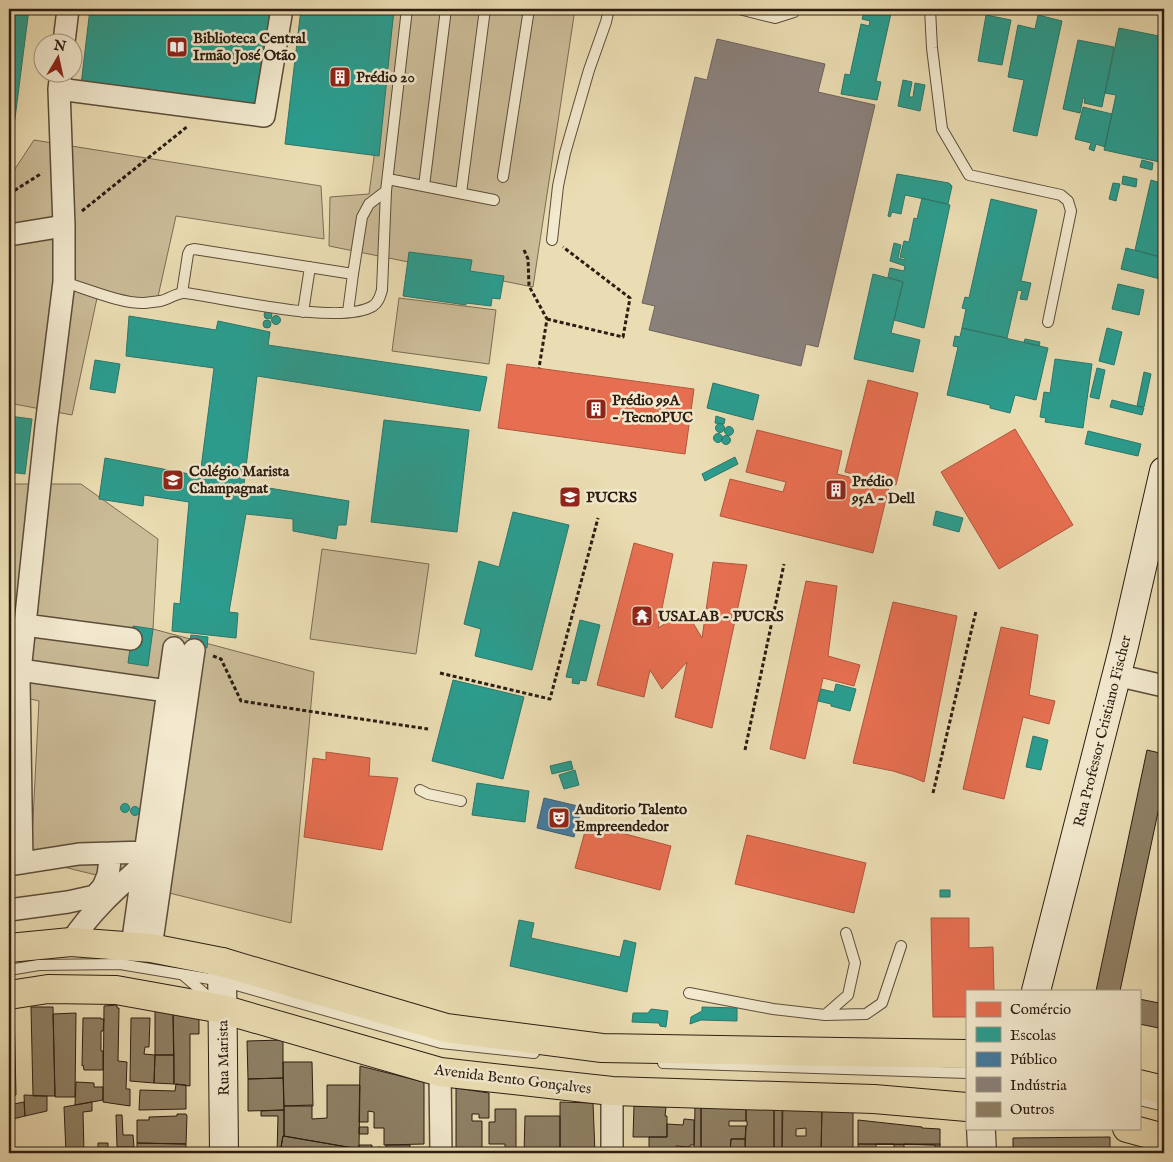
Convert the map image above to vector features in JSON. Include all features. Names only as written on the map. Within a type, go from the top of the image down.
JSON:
[{"type":"main road","name":"Rua Professor Cristiano Fischer","points":[[1036,990],[1116,675],[1164,471]]},
{"type":"main road","points":[[9,948],[71,942],[142,947],[222,971],[446,1028],[602,1048],[966,1054]]},
{"type":"main road","name":"Rua Marista","points":[[222,971],[224,1153]]},
{"type":"main road","name":"Avenida Bento Gonçalves","points":[[9,995],[48,989],[116,990],[222,1009],[440,1072],[612,1090],[874,1099],[966,1107]]},
{"type":"main road","points":[[1140,1084],[1164,1090]]},
{"type":"main road","points":[[981,1130],[982,1153]]},
{"type":"main road","points":[[1134,1130],[1164,1138]]},
{"type":"street","points":[[65,32],[68,9]]},
{"type":"street","points":[[65,82],[209,109],[264,116],[282,9]]},
{"type":"street","points":[[60,82],[64,282],[46,426],[19,681],[15,864],[79,854],[111,853],[147,871]]},
{"type":"street","points":[[9,235],[64,226]]},
{"type":"street","points":[[25,625],[131,639]]},
{"type":"street","points":[[142,947],[147,871],[184,649]]},
{"type":"street","points":[[20,670],[178,693]]},
{"type":"street","points":[[1116,675],[1164,686]]},
{"type":"street","points":[[71,942],[85,921],[103,902],[147,871],[178,693]]},
{"type":"street","points":[[9,910],[68,902],[95,896],[103,887],[108,874],[111,853]]},
{"type":"street","points":[[440,1072],[441,1153]]},
{"type":"street","points":[[612,1090],[612,1153]]},
{"type":"lane","points":[[64,282],[123,300],[142,303],[160,301],[182,293],[303,312],[348,312],[362,310],[374,305],[380,299],[382,290],[386,191],[407,9]]},
{"type":"lane","points":[[424,186],[446,9]]},
{"type":"lane","points":[[461,193],[485,9]]},
{"type":"lane","points":[[503,177],[529,9]]},
{"type":"lane","points":[[552,240],[558,186],[565,153],[609,9]]},
{"type":"lane","points":[[739,9],[775,18],[794,12],[794,9]]},
{"type":"lane","points":[[930,9],[932,48],[942,129],[969,175],[1061,195],[1068,202],[1071,211],[1048,322]]},
{"type":"lane","points":[[388,179],[494,200]]},
{"type":"lane","points":[[348,312],[362,217],[369,204],[386,191]]},
{"type":"lane","points":[[182,293],[188,254],[190,250],[194,249],[353,274]]},
{"type":"lane","points":[[303,312],[310,267]]},
{"type":"lane","points":[[420,790],[428,794],[461,801]]},
{"type":"lane","points":[[825,1015],[848,995],[856,963],[846,934]]},
{"type":"lane","points":[[688,993],[825,1015],[866,1014],[882,1003],[902,946]]},
{"type":"lane","points":[[9,970],[39,965],[120,964],[182,974],[222,971],[442,1043],[545,1054]]},
{"type":"lane","points":[[182,974],[222,971]]},
{"type":"lane","points":[[182,974],[222,1009]]},
{"type":"lane","points":[[650,1062],[966,1073]]},
{"type":"lane","points":[[1140,1100],[1164,1106]]},
{"type":"path","points":[[64,226],[209,109]]},
{"type":"path","points":[[9,194],[61,162]]},
{"type":"path","points":[[547,319],[623,337],[630,298],[568,250],[552,240]]},
{"type":"path","points":[[524,250],[528,259],[529,286],[547,319],[539,368]]},
{"type":"path","points":[[440,673],[550,699],[598,518]]},
{"type":"path","points":[[745,750],[784,564]]},
{"type":"path","points":[[933,794],[976,612]]},
{"type":"path","points":[[184,649],[221,659],[241,701],[428,729]]},
{"type":"shaded area","points":[[394,9],[575,9],[533,287],[329,246],[330,197],[369,194]]},
{"type":"shaded area","points":[[34,140],[321,186],[324,239],[176,216],[157,301],[97,298],[72,415],[9,403],[9,178]]},
{"type":"shaded area","points":[[399,298],[496,310],[489,364],[392,351]]},
{"type":"shaded area","points":[[9,484],[81,484],[158,539],[153,629],[314,672],[291,923],[31,859],[39,701],[9,694]]},
{"type":"shaded area","points":[[322,549],[429,564],[416,654],[310,639]]},
{"type":"building: Comércio","name":"Prédio 99A - TecnoPUC","points":[[507,364],[694,389],[685,454],[498,428]]},
{"type":"building: Comércio","points":[[868,380],[918,393],[896,485],[845,472]]},
{"type":"building: Comércio","points":[[1015,429],[1073,525],[999,569],[941,472]]},
{"type":"building: Comércio","name":"Prédio 95A - Dell","points":[[757,430],[842,451],[837,474],[889,487],[873,553],[720,516],[730,479],[783,492],[786,482],[746,472]]},
{"type":"building: Comércio","points":[[634,543],[673,554],[658,628],[686,611],[702,638],[713,562],[747,565],[712,728],[675,717],[687,662],[662,689],[650,670],[644,697],[597,685]]},
{"type":"building: Comércio","points":[[806,581],[837,586],[828,656],[860,665],[854,686],[823,678],[805,759],[770,749]]},
{"type":"building: Comércio","points":[[893,602],[957,616],[924,782],[893,771],[853,763]]},
{"type":"building: Comércio","points":[[1001,627],[1038,635],[1029,695],[1055,701],[1049,724],[1023,717],[1004,799],[963,789]]},
{"type":"building: Comércio","points":[[326,752],[370,758],[369,776],[398,778],[382,850],[304,837],[313,758],[326,760]]},
{"type":"building: Comércio","points":[[587,824],[671,846],[660,890],[575,868]]},
{"type":"building: Comércio","points":[[747,835],[866,863],[854,913],[735,884]]},
{"type":"building: Comércio","points":[[931,918],[969,918],[969,948],[993,947],[994,990],[966,990],[966,1017],[933,1017]]},
{"type":"building: Escolas","points":[[9,9],[29,9],[9,165]]},
{"type":"building: Escolas","name":"Biblioteca Central Irmão José Otão","points":[[90,9],[273,9],[261,107],[81,85]]},
{"type":"building: Escolas","name":"Prédio 20","points":[[301,9],[394,9],[379,156],[285,144]]},
{"type":"building: Escolas","points":[[865,9],[892,9],[876,81],[881,82],[877,100],[841,94],[845,74],[850,75],[861,24],[869,26],[870,21],[862,19]]},
{"type":"building: Escolas","points":[[1122,9],[1142,9],[1141,13],[1122,11]]},
{"type":"building: Escolas","points":[[986,15],[1011,20],[1002,65],[978,61]]},
{"type":"building: Escolas","points":[[1038,15],[1062,21],[1037,136],[1013,131],[1024,80],[1008,77],[1018,25],[1035,29]]},
{"type":"building: Escolas","points":[[1119,28],[1164,37],[1164,163],[1104,150],[1116,95],[1105,93]]},
{"type":"building: Escolas","points":[[1078,40],[1114,47],[1102,107],[1084,103],[1085,98],[1083,98],[1080,113],[1063,109]]},
{"type":"building: Escolas","points":[[903,80],[912,82],[909,97],[913,97],[915,83],[925,85],[920,111],[898,106]]},
{"type":"building: Escolas","points":[[1083,107],[1112,114],[1105,147],[1096,144],[1094,151],[1089,149],[1091,143],[1075,139]]},
{"type":"building: Escolas","points":[[1142,160],[1153,163],[1152,170],[1140,167]]},
{"type":"building: Escolas","points":[[897,174],[949,183],[952,186],[948,204],[905,195],[901,214],[892,212],[890,217],[888,216]]},
{"type":"building: Escolas","points":[[1123,176],[1137,179],[1136,187],[1122,184]]},
{"type":"building: Escolas","points":[[1151,180],[1164,184],[1164,243],[1161,257],[1135,250]]},
{"type":"building: Escolas","points":[[1113,183],[1120,184],[1116,201],[1109,199]]},
{"type":"building: Escolas","points":[[922,198],[950,205],[924,328],[894,320],[903,282],[888,277],[890,268],[904,271],[905,266],[890,261],[894,243],[901,245],[898,258],[905,260],[905,258],[900,257],[904,241],[909,242],[914,218],[917,219]]},
{"type":"building: Escolas","points":[[991,199],[1037,210],[1021,281],[1031,283],[1027,300],[1020,299],[1022,291],[1018,290],[1007,338],[962,328],[966,309],[962,308],[965,297],[969,298]]},
{"type":"building: Escolas","points":[[1126,248],[1164,258],[1164,280],[1121,269]]},
{"type":"building: Escolas","points":[[409,252],[472,260],[470,271],[504,276],[500,299],[492,298],[491,306],[466,303],[466,305],[403,296]]},
{"type":"building: Escolas","points":[[873,274],[903,282],[891,333],[920,340],[913,372],[854,359]]},
{"type":"building: Escolas","points":[[1118,284],[1144,290],[1139,315],[1112,309]]},
{"type":"building: Escolas","points":[[268,311],[272,315],[268,319],[264,315]]},
{"type":"building: Escolas","name":"Colégio Marista Champagnat","points":[[129,316],[216,330],[218,321],[270,332],[268,345],[487,377],[480,411],[257,376],[244,484],[349,501],[346,525],[338,525],[336,539],[293,531],[293,519],[246,514],[229,612],[238,613],[236,638],[172,631],[174,603],[180,604],[189,502],[144,495],[143,506],[99,499],[105,458],[200,476],[214,368],[126,356]]},
{"type":"building: Escolas","points":[[276,316],[280,320],[276,324],[272,320]]},
{"type":"building: Escolas","points":[[267,320],[271,324],[267,328],[263,324]]},
{"type":"building: Escolas","points":[[962,328],[1048,348],[1036,400],[1015,395],[1010,413],[990,408],[990,405],[947,395],[958,347],[953,346],[955,336],[960,337]]},
{"type":"building: Escolas","points":[[1107,328],[1122,332],[1114,365],[1099,361]]},
{"type":"building: Escolas","points":[[1025,339],[1040,342],[1039,346],[1024,342]]},
{"type":"building: Escolas","points":[[1055,359],[1092,364],[1083,428],[1045,422],[1046,418],[1040,417],[1044,392],[1050,393]]},
{"type":"building: Escolas","points":[[95,360],[120,364],[115,393],[90,389]]},
{"type":"building: Escolas","points":[[1097,368],[1105,370],[1099,399],[1090,397]]},
{"type":"building: Escolas","points":[[1144,372],[1151,374],[1144,407],[1137,406]]},
{"type":"building: Escolas","points":[[713,383],[759,395],[753,420],[707,408]]},
{"type":"building: Escolas","points":[[1112,400],[1144,408],[1142,415],[1110,407]]},
{"type":"building: Escolas","points":[[9,416],[32,419],[25,474],[9,472]]},
{"type":"building: Escolas","points":[[716,416],[725,419],[724,424],[715,423]]},
{"type":"building: Escolas","points":[[384,420],[469,430],[457,532],[371,522]]},
{"type":"building: Escolas","points":[[720,424],[724,428],[720,432],[716,428]]},
{"type":"building: Escolas","points":[[729,426],[734,431],[729,436],[724,431]]},
{"type":"building: Escolas","points":[[1088,431],[1141,444],[1138,456],[1085,444]]},
{"type":"building: Escolas","points":[[718,434],[722,438],[718,442],[714,438]]},
{"type":"building: Escolas","points":[[726,436],[730,440],[726,444],[722,440]]},
{"type":"building: Escolas","points":[[735,457],[738,464],[705,481],[702,474]]},
{"type":"building: Escolas","points":[[936,511],[963,518],[959,532],[933,525]]},
{"type":"building: Escolas","points":[[513,512],[569,525],[532,670],[475,656],[481,629],[464,624],[479,561],[499,567]]},
{"type":"building: Escolas","points":[[580,620],[600,625],[586,681],[580,680],[579,684],[572,683],[573,678],[566,677]]},
{"type":"building: Escolas","points":[[133,626],[153,629],[148,666],[128,663]]},
{"type":"building: Escolas","points":[[191,635],[208,637],[207,648],[189,646]]},
{"type":"building: Escolas","points":[[453,680],[524,697],[503,779],[432,761]]},
{"type":"building: Escolas","points":[[836,684],[856,689],[850,711],[818,701],[821,689],[834,692]]},
{"type":"building: Escolas","points":[[1033,736],[1048,740],[1041,770],[1026,767]]},
{"type":"building: Escolas","points":[[571,761],[573,769],[552,774],[550,766]]},
{"type":"building: Escolas","points":[[575,770],[579,785],[564,789],[559,775]]},
{"type":"building: Escolas","points":[[477,783],[529,791],[525,822],[472,815]]},
{"type":"building: Escolas","points":[[125,803],[130,808],[125,813],[120,808]]},
{"type":"building: Escolas","points":[[135,806],[140,811],[135,816],[130,811]]},
{"type":"building: Escolas","points":[[940,890],[950,890],[950,897],[940,897]]},
{"type":"building: Escolas","points":[[519,920],[534,923],[531,938],[620,957],[624,940],[636,943],[627,992],[510,966]]},
{"type":"building: Escolas","points":[[702,1007],[737,1008],[737,1021],[701,1020],[690,1024],[691,1017],[702,1011]]},
{"type":"building: Escolas","points":[[651,1009],[668,1011],[666,1027],[660,1026],[659,1023],[632,1022],[633,1013],[648,1013]]},
{"type":"building: Público","name":"Auditorio Talento Empreendedor","points":[[544,798],[582,807],[574,837],[537,828]]},
{"type":"building: Indústria","points":[[717,39],[825,64],[818,92],[875,105],[818,347],[806,344],[801,366],[649,330],[655,306],[642,303],[695,77],[707,80]]},
{"type":"building: Outros","points":[[1147,750],[1164,754],[1164,784],[1120,990],[1096,990]]},
{"type":"building: Outros","points":[[1140,999],[1164,1004],[1164,1029],[1140,1024]]},
{"type":"building: Outros","points":[[117,1005],[117,1008],[119,1008],[118,1061],[127,1062],[126,1089],[130,1089],[130,1106],[103,1102],[104,1006]]},
{"type":"building: Outros","points":[[9,1006],[14,1006],[16,1095],[9,1096]]},
{"type":"building: Outros","points":[[31,1007],[53,1007],[55,1096],[33,1096]]},
{"type":"building: Outros","points":[[155,1010],[173,1012],[174,1055],[155,1055]]},
{"type":"building: Outros","points":[[173,1012],[199,1015],[199,1034],[190,1034],[190,1086],[174,1084]]},
{"type":"building: Outros","points":[[76,1013],[75,1097],[55,1097],[53,1014]]},
{"type":"building: Outros","points":[[83,1018],[104,1019],[103,1031],[101,1031],[103,1070],[84,1070],[82,1066]]},
{"type":"building: Outros","points":[[131,1018],[150,1018],[149,1047],[145,1047],[144,1054],[155,1055],[154,1083],[130,1081]]},
{"type":"building: Outros","points":[[283,1040],[283,1078],[248,1079],[247,1041]]},
{"type":"building: Outros","points":[[155,1055],[174,1055],[174,1084],[154,1083]]},
{"type":"building: Outros","points":[[283,1062],[312,1062],[313,1106],[284,1106]]},
{"type":"building: Outros","points":[[360,1066],[424,1082],[424,1144],[384,1145],[384,1128],[374,1128],[374,1112],[368,1111],[368,1122],[359,1122]]},
{"type":"building: Outros","points":[[283,1078],[284,1110],[248,1111],[248,1079]]},
{"type":"building: Outros","points":[[76,1082],[94,1083],[94,1087],[103,1087],[103,1100],[75,1105]]},
{"type":"building: Outros","points":[[176,1084],[186,1085],[186,1109],[139,1110],[140,1090],[175,1091]]},
{"type":"building: Outros","points":[[327,1085],[360,1085],[359,1149],[284,1136],[284,1106],[312,1105],[312,1119],[327,1118]]},
{"type":"building: Outros","points":[[456,1088],[489,1093],[489,1118],[479,1118],[479,1114],[472,1114],[472,1121],[482,1121],[482,1152],[456,1153]]},
{"type":"building: Outros","points":[[24,1095],[47,1096],[47,1111],[25,1116]]},
{"type":"building: Outros","points":[[24,1102],[25,1116],[9,1120],[9,1105]]},
{"type":"building: Outros","points":[[92,1102],[92,1111],[83,1112],[84,1153],[66,1153],[64,1107]]},
{"type":"building: Outros","points":[[560,1102],[593,1103],[595,1153],[560,1153]]},
{"type":"building: Outros","points":[[701,1102],[746,1102],[746,1121],[729,1121],[729,1126],[746,1126],[745,1139],[731,1139],[730,1153],[701,1153]]},
{"type":"building: Outros","points":[[746,1102],[774,1106],[774,1153],[745,1153]]},
{"type":"building: Outros","points":[[783,1103],[822,1104],[821,1153],[813,1153],[813,1149],[806,1149],[806,1153],[782,1153]],"holes":[[[806,1128],[806,1136],[796,1136],[796,1129]]]},
{"type":"building: Outros","points":[[701,1105],[701,1153],[694,1153],[695,1106]]},
{"type":"building: Outros","points":[[634,1106],[666,1107],[667,1137],[633,1137]]},
{"type":"building: Outros","points":[[774,1106],[782,1106],[782,1153],[774,1153]]},
{"type":"building: Outros","points":[[822,1107],[853,1108],[853,1150],[843,1150],[843,1153],[821,1153]]},
{"type":"building: Outros","points":[[495,1109],[516,1109],[516,1151],[505,1151],[505,1144],[489,1144],[489,1122],[495,1122]]},
{"type":"building: Outros","points":[[284,1110],[284,1136],[280,1153],[277,1153],[278,1116],[261,1116],[261,1111]]},
{"type":"building: Outros","points":[[177,1114],[186,1114],[187,1116],[186,1144],[137,1143],[137,1120],[149,1120],[149,1117],[177,1116]]},
{"type":"building: Outros","points":[[116,1115],[122,1115],[123,1135],[133,1135],[134,1147],[117,1147]]},
{"type":"building: Outros","points":[[525,1116],[560,1116],[560,1153],[524,1153]]},
{"type":"building: Outros","points":[[684,1119],[694,1120],[694,1145],[690,1145],[690,1147],[676,1146],[676,1153],[649,1153],[649,1137],[667,1137],[667,1124],[683,1125]]},
{"type":"building: Outros","points":[[858,1120],[940,1129],[940,1145],[858,1144]]},
{"type":"building: Outros","points":[[359,1127],[368,1127],[368,1134],[359,1134]]},
{"type":"building: Outros","points":[[283,1136],[359,1149],[359,1153],[280,1153]]},
{"type":"building: Outros","points":[[1110,1137],[1110,1153],[1013,1153],[1013,1138]]},
{"type":"building: Outros","points":[[731,1139],[745,1139],[745,1153],[730,1153]]},
{"type":"building: Outros","points":[[98,1143],[108,1143],[108,1153],[98,1153]]},
{"type":"building: Outros","points":[[137,1143],[186,1144],[186,1153],[137,1153]]},
{"type":"building: Outros","points":[[858,1144],[940,1144],[940,1153],[858,1153]]},
{"type":"building: Outros","points":[[876,1144],[894,1144],[894,1153],[876,1153]]},
{"type":"building: Outros","points":[[904,1144],[935,1145],[935,1153],[904,1153]]},
{"type":"building: Outros","points":[[359,1145],[372,1145],[372,1153],[359,1153]]},
{"type":"building: Outros","points":[[386,1145],[410,1145],[410,1152],[415,1153],[378,1153],[378,1147],[386,1148]]},
{"type":"place","name":"Biblioteca Central Irmão José Otão","points":[[177,47]]},
{"type":"place","name":"Prédio 20","points":[[340,77]]},
{"type":"place","name":"Prédio 99A - TecnoPUC","points":[[596,409]]},
{"type":"place","name":"Colégio Marista Champagnat","points":[[173,480]]},
{"type":"place","name":"Prédio 95A - Dell","points":[[836,490]]},
{"type":"place","name":"PUCRS","points":[[570,497]]},
{"type":"place","name":"USALAB - PUCRS","points":[[642,616]]},
{"type":"place","name":"Auditorio Talento Empreendedor","points":[[559,818]]}]
